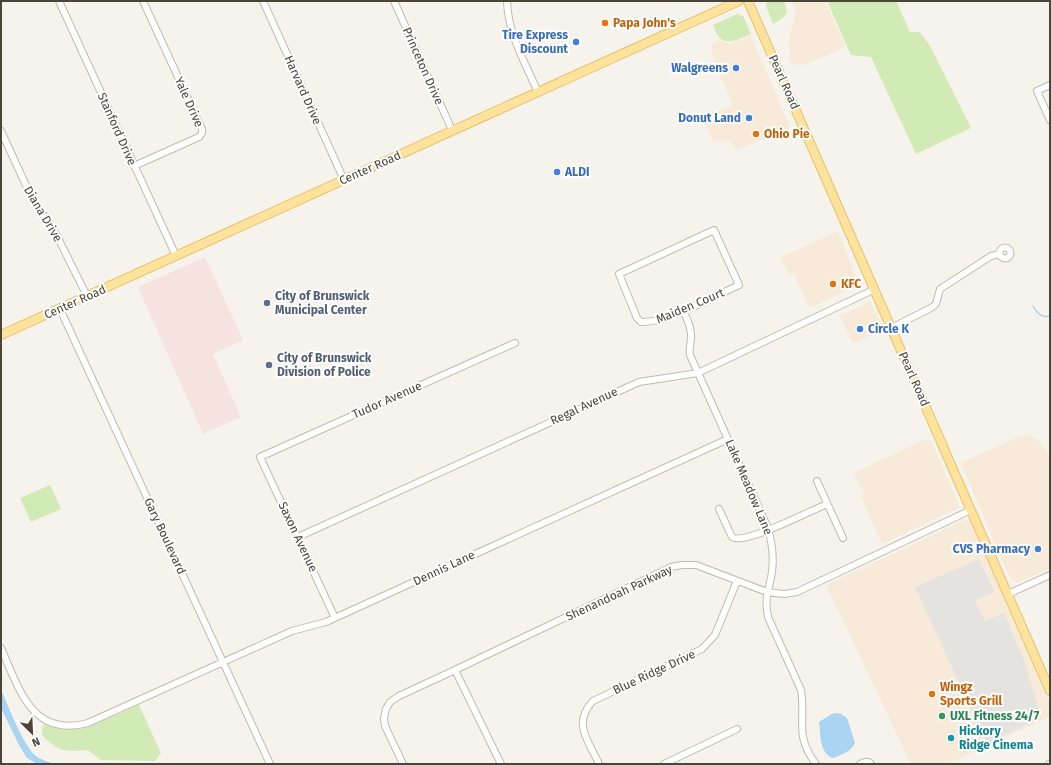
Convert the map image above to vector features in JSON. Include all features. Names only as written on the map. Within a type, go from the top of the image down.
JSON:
[{"type":"main road","name":"Center Road","points":[[1,335],[739,1]]},
{"type":"main road","name":"Pearl Road","points":[[748,1],[1050,691]]},
{"type":"street","name":"Stanford Drive","points":[[59,1],[176,256]]},
{"type":"street","name":"Yale Drive","points":[[134,166],[199,137],[202,133],[202,129],[143,1]]},
{"type":"street","name":"Harvard Drive","points":[[263,1],[344,180]]},
{"type":"street","name":"Princeton Drive","points":[[394,1],[452,130]]},
{"type":"street","points":[[507,1],[514,38],[538,92]]},
{"type":"street","points":[[1050,85],[1038,91],[1050,120]]},
{"type":"street","name":"Diana Drive","points":[[1,131],[30,194],[57,236],[87,296]]},
{"type":"street","name":"Maiden Court","points":[[714,230],[739,285],[683,311],[668,318],[648,323],[641,322],[636,318],[619,274],[714,230]]},
{"type":"street","points":[[891,328],[931,308],[936,304],[940,289],[991,256],[999,254]]},
{"type":"street","name":"Regal Avenue","points":[[298,538],[639,382],[698,373],[874,289]]},
{"type":"street","name":"Gary Boulevard","points":[[60,308],[270,764]]},
{"type":"street","name":"Lake Meadow Lane","points":[[683,311],[689,322],[691,330],[689,349],[690,355],[764,516],[769,530],[773,551],[773,563],[767,592],[766,605],[768,617],[802,690],[803,740],[810,756],[816,764]]},
{"type":"street","name":"Tudor Avenue","points":[[260,457],[515,342]]},
{"type":"street","name":"Dennis Lane","points":[[1,648],[22,696],[28,705],[40,717],[53,724],[72,726],[88,723],[292,631],[326,622],[728,439]]},
{"type":"street","name":"Saxon Avenue","points":[[260,457],[335,618]]},
{"type":"street","points":[[816,481],[843,538]]},
{"type":"street","points":[[719,509],[732,537],[734,539],[742,539],[769,530],[827,504]]},
{"type":"street","name":"Shenandoah Parkway","points":[[403,764],[385,726],[384,718],[386,709],[390,702],[399,696],[671,566],[696,565],[767,592],[784,594],[797,592],[971,510]]},
{"type":"street","points":[[1008,594],[1050,575]]},
{"type":"street","name":"Blue Ridge Drive","points":[[599,764],[584,732],[582,722],[584,712],[593,700],[702,649],[715,635],[737,581]]},
{"type":"street","points":[[455,670],[501,764]]},
{"type":"street","points":[[664,764],[737,729]]},
{"type":"street","points":[[860,764],[869,762],[871,764]]},
{"type":"shaded area","points":[[791,1],[825,1],[845,46],[807,64],[792,65],[788,57],[791,55],[788,43],[796,10]]},
{"type":"shaded area","points":[[751,36],[790,127],[736,151],[730,140],[713,141],[703,118],[733,105],[714,60],[711,45],[719,40],[730,44]]},
{"type":"shaded area","points":[[838,231],[859,285],[809,308],[794,274],[789,276],[781,257]]},
{"type":"shaded area","points":[[205,257],[243,340],[213,354],[241,417],[203,434],[138,287]]},
{"type":"shaded area","points":[[870,301],[884,330],[854,343],[851,340],[840,316]]},
{"type":"shaded area","points":[[1026,435],[1038,439],[1050,457],[1050,568],[1017,583],[1012,580],[1003,563],[961,463],[1015,438]]},
{"type":"shaded area","points":[[926,439],[931,441],[960,507],[882,544],[861,497],[864,494],[855,476],[855,472]]},
{"type":"shaded area","points":[[969,518],[1050,705],[1050,717],[947,764],[911,764],[826,585]]},
{"type":"shaded area","points":[[979,559],[994,592],[975,601],[985,621],[1004,613],[1024,660],[1041,718],[987,744],[915,587]]},
{"type":"green space","points":[[766,1],[784,1],[787,12],[784,17],[773,24],[766,6]]},
{"type":"green space","points":[[827,1],[896,1],[910,32],[920,32],[930,46],[971,128],[916,154],[871,57],[851,55]]},
{"type":"green space","points":[[737,14],[743,16],[751,34],[734,41],[724,41],[716,33],[713,25]]},
{"type":"green space","points":[[50,485],[61,509],[31,522],[20,498]]},
{"type":"green space","points":[[139,705],[161,753],[155,761],[101,760],[88,750],[68,751],[57,748],[47,741],[42,735],[43,724],[58,729],[77,729],[110,718]]},
{"type":"water","points":[[1,690],[12,716],[32,752],[37,757],[54,764],[37,764],[27,758],[1,708]]},
{"type":"water","points":[[837,713],[847,718],[855,743],[849,750],[833,758],[828,756],[823,748],[819,722],[832,714]]},
{"type":"waterway","points":[[1033,306],[1040,314],[1050,316]]},
{"type":"place","name":"Papa John's","points":[[605,23]]},
{"type":"place","name":"Tire Express Discount","points":[[576,42]]},
{"type":"place","name":"Walgreens","points":[[736,68]]},
{"type":"place","name":"Donut Land","points":[[749,118]]},
{"type":"place","name":"Ohio Pie","points":[[756,134]]},
{"type":"place","name":"ALDI","points":[[557,172]]},
{"type":"place","name":"KFC","points":[[833,284]]},
{"type":"place","name":"City of Brunswick Municipal Center","points":[[267,303]]},
{"type":"place","name":"Circle K","points":[[860,329]]},
{"type":"place","name":"City of Brunswick Division of Police","points":[[269,365]]},
{"type":"place","name":"CVS Pharmacy","points":[[1038,549]]},
{"type":"place","name":"Wingz Sports Grill","points":[[932,694]]},
{"type":"place","name":"UXL Fitness 24/7","points":[[942,716]]},
{"type":"place","name":"Hickory Ridge Cinema","points":[[951,738]]}]
